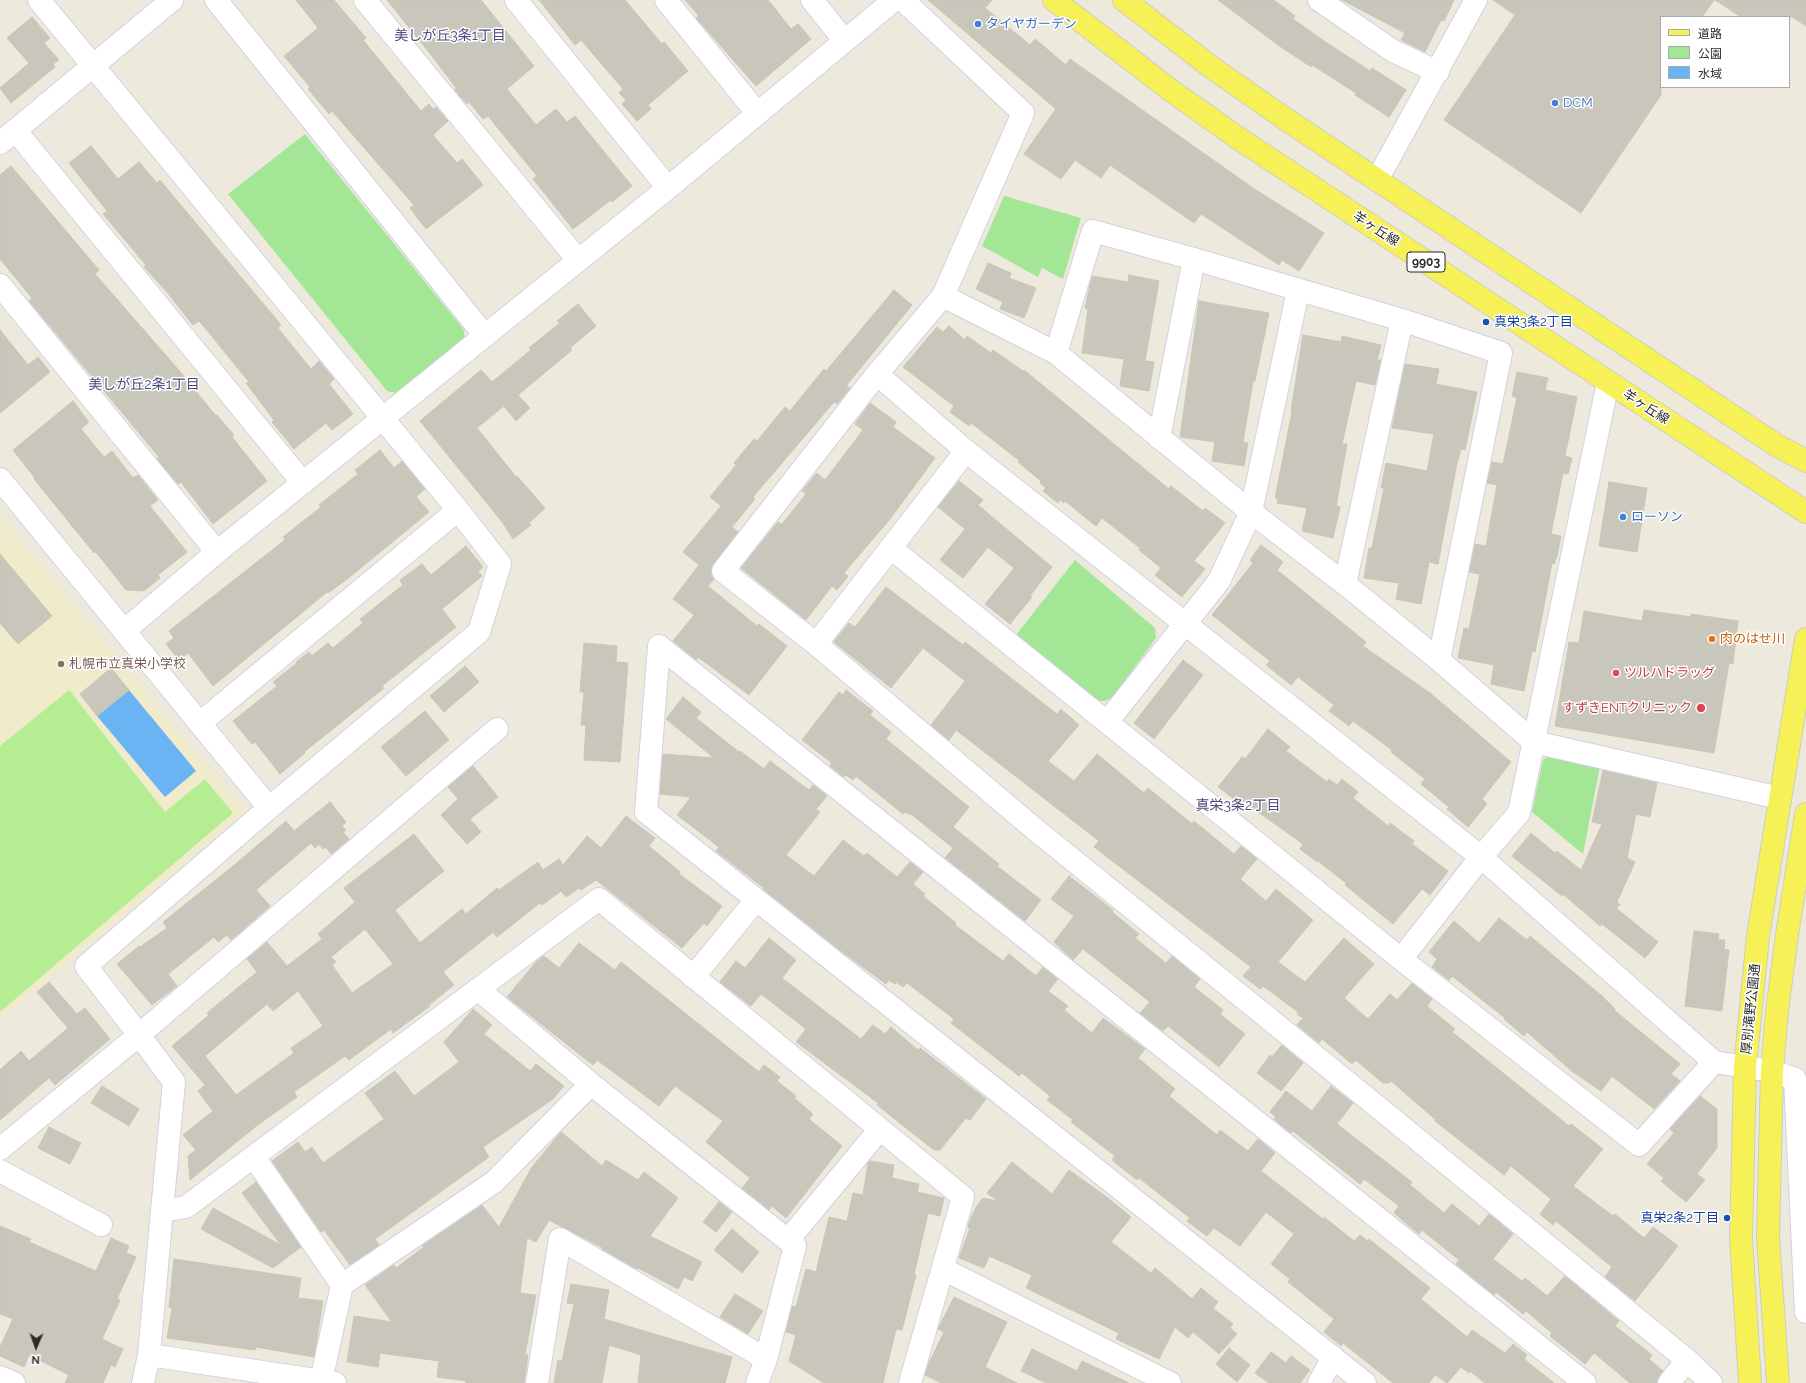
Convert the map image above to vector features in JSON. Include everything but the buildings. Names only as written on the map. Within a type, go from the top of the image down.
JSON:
[{"type":"main road","name":"羊ヶ丘線","points":[[1054,0],[1102,38],[1238,138],[1806,512]]},
{"type":"main road","points":[[1124,0],[1211,67],[1378,180],[1776,445],[1806,461]]},
{"type":"main road","name":"厚別滝野公園通","points":[[1750,1383],[1741,1239],[1745,1067],[1758,936],[1806,639]]},
{"type":"main road","name":"厚別滝野公園通","points":[[1778,1383],[1768,1238],[1772,1071],[1777,1011],[1806,814]]},
{"type":"street","points":[[39,0],[383,418],[500,564],[479,632],[269,808],[86,966],[174,1082],[149,1355],[143,1383]]},
{"type":"street","points":[[172,0],[8,137],[303,483]]},
{"type":"street","points":[[216,0],[485,336]]},
{"type":"street","points":[[365,0],[578,260]]},
{"type":"street","points":[[516,0],[668,188]]},
{"type":"street","points":[[666,0],[757,113]]},
{"type":"street","points":[[812,0],[844,40]]},
{"type":"street","points":[[124,631],[217,552],[668,188],[844,40],[894,0]]},
{"type":"street","points":[[903,0],[1023,113],[943,296],[877,374],[723,571],[816,644],[1032,826],[1368,1098],[1687,1360],[1711,1383]]},
{"type":"street","points":[[1378,180],[1476,0]]},
{"type":"street","points":[[1332,4],[1392,51],[1438,72]]},
{"type":"street","points":[[1056,353],[1092,231],[1194,259],[1298,291],[1402,320],[1500,354],[1439,660]]},
{"type":"street","points":[[1159,438],[1194,259]]},
{"type":"street","points":[[0,285],[217,552]]},
{"type":"street","points":[[1107,722],[1219,581],[1251,512],[1298,291]]},
{"type":"street","points":[[943,296],[1056,353],[1251,512],[1346,584],[1439,660],[1534,742],[1780,798]]},
{"type":"street","points":[[1346,584],[1402,320]]},
{"type":"street","points":[[877,374],[966,451],[1185,622],[1481,857],[1714,1062],[1772,1071],[1795,1079],[1806,1312]]},
{"type":"street","points":[[1401,958],[1481,857],[1519,813],[1608,382]]},
{"type":"street","points":[[816,644],[966,451]]},
{"type":"street","points":[[0,479],[269,808]]},
{"type":"street","points":[[200,723],[458,510]]},
{"type":"street","points":[[892,548],[1401,958],[1639,1145],[1714,1062]]},
{"type":"street","points":[[1365,1383],[646,812],[659,646],[1585,1383]]},
{"type":"street","points":[[0,1149],[139,1035],[497,729]]},
{"type":"street","points":[[162,1212],[186,1207],[479,990],[599,899],[963,1197],[910,1383]]},
{"type":"street","points":[[693,977],[756,900]]},
{"type":"street","points":[[479,990],[591,1084],[795,1246],[766,1359],[757,1383]]},
{"type":"street","points":[[342,1285],[494,1182],[591,1084]]},
{"type":"street","points":[[788,1240],[880,1129]]},
{"type":"street","points":[[149,1355],[261,1378],[329,1382],[342,1285],[254,1157]]},
{"type":"street","points":[[0,1171],[101,1226]]},
{"type":"street","points":[[537,1383],[560,1239],[766,1359]]},
{"type":"street","points":[[943,1269],[1170,1383]]},
{"type":"street","points":[[1319,1383],[1333,1357]]},
{"type":"street","points":[[1669,1383],[1687,1360]]},
{"type":"street","points":[[0,1377],[14,1383]]},
{"type":"shaded area","name":"札幌市立真栄小学校","points":[[0,516],[245,812],[0,1020]]},
{"type":"green space","points":[[305,134],[464,330],[465,343],[396,393],[387,391],[228,194]]},
{"type":"green space","points":[[1004,196],[1081,218],[1063,279],[1042,268],[1038,277],[982,246]]},
{"type":"green space","points":[[1075,560],[1155,628],[1156,638],[1112,698],[1104,701],[1093,701],[1016,635]]},
{"type":"green space","points":[[69,690],[165,812],[205,779],[233,813],[0,1012],[0,746]]},
{"type":"green space","points":[[1550,755],[1600,766],[1583,854],[1532,812],[1543,760]]},
{"type":"water","points":[[129,690],[196,771],[165,797],[97,716]]},
{"type":"place","name":"タイヤガーデン","points":[[978,24]]},
{"type":"place","name":"DCM","points":[[1555,103]]},
{"type":"place","name":"真栄3条2丁目","points":[[1486,322]]},
{"type":"place","name":"ローソン","points":[[1623,517]]},
{"type":"place","name":"肉のはせ川","points":[[1712,639]]},
{"type":"place","name":"札幌市立真栄小学校","points":[[61,664]]},
{"type":"place","name":"ツルハドラッグ","points":[[1616,673]]},
{"type":"place","name":"すずきENTクリニック","points":[[1701,708]]},
{"type":"place","name":"真栄2条2丁目","points":[[1727,1218]]},
{"type":"district","name":"美しが丘3条1丁目","points":[[450,36]]},
{"type":"district","name":"美しが丘2条1丁目","points":[[144,385]]},
{"type":"district","name":"真栄3条2丁目","points":[[1238,806]]}]
